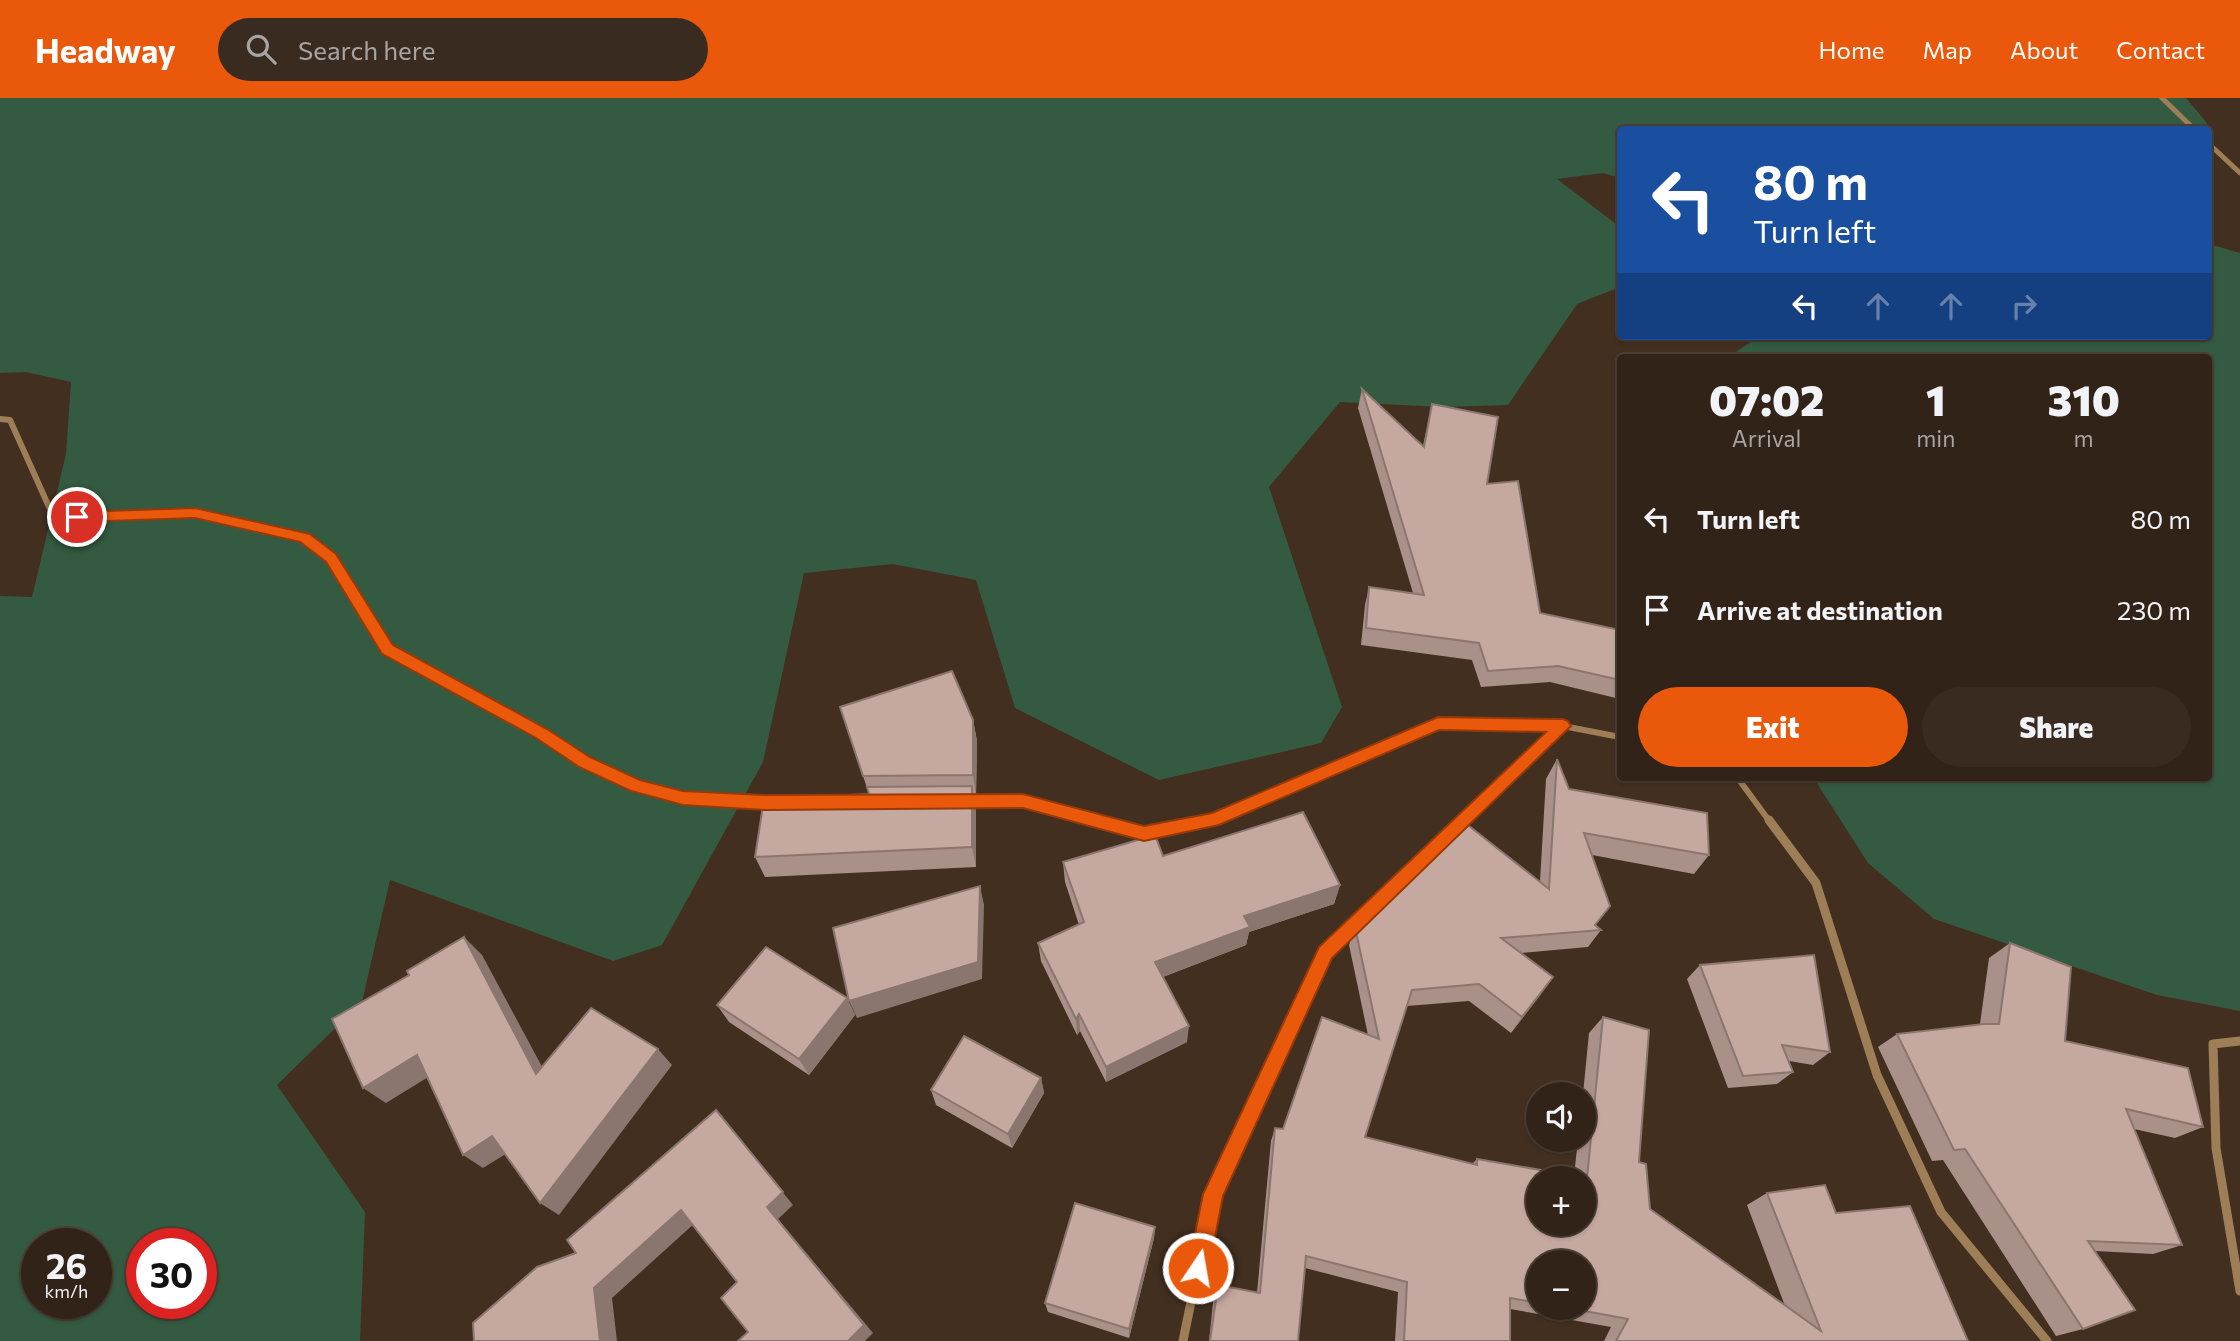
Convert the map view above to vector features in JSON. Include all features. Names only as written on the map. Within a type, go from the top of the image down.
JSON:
[{"type":"street","points":[[2162,98],[2191,126]]},
{"type":"street","points":[[2212,147],[2240,173]]},
{"type":"street","points":[[0,419],[10,420],[54,518],[195,513],[304,538],[331,558],[387,649],[542,734],[584,762],[637,786],[683,798],[778,803]]},
{"type":"street","points":[[954,801],[1023,801],[1144,833],[1213,820],[1438,723],[1563,726],[1617,736]]},
{"type":"street","points":[[1183,1341],[1213,1194],[1326,953],[1563,726]]},
{"type":"street","points":[[1740,781],[1816,883],[1877,1075],[1941,1212],[2047,1341]]},
{"type":"street","points":[[2240,1041],[2213,1044],[2216,1148],[2240,1291]]},
{"type":"green space","points":[[0,98],[2186,98],[2207,123],[2206,126],[1617,126],[1617,177],[1603,173],[1557,179],[1617,225],[1617,288],[1577,304],[1508,405],[1442,407],[1340,402],[1269,487],[1342,707],[1321,743],[1159,780],[1015,708],[976,580],[893,564],[804,573],[763,762],[662,945],[613,961],[390,880],[362,1002],[277,1085],[365,1212],[360,1341],[0,1341],[0,596],[32,597],[66,454],[71,382],[26,372],[0,373]]},
{"type":"green space","points":[[2212,245],[2240,253],[2240,1011],[2157,995],[1934,919],[1868,863],[1816,781],[2212,781],[2212,354],[1733,354],[1753,340],[2212,340]]},
{"type":"building","points":[[1362,389],[1424,447],[1432,404],[1498,417],[1487,484],[1518,481],[1540,613],[1617,629],[1617,679],[1558,666],[1488,671],[1479,643],[1366,628],[1369,587],[1424,595]]},
{"type":"building","points":[[952,671],[973,720],[973,775],[863,776],[840,707]]},
{"type":"building","points":[[1557,759],[1569,789],[1707,813],[1709,855],[1584,833],[1610,906],[1595,925],[1601,930],[1501,938],[1553,977],[1522,1017],[1479,984],[1412,990],[1365,1137],[1477,1165],[1477,1159],[1526,1167],[1526,1236],[1596,1236],[1596,1166],[1588,1166],[1590,1152],[1596,1152],[1596,1087],[1603,1017],[1649,1030],[1639,1162],[1646,1164],[1650,1209],[1821,1331],[1767,1193],[1825,1185],[1836,1213],[1910,1206],[1968,1341],[1616,1341],[1628,1319],[1596,1313],[1596,1250],[1526,1250],[1526,1301],[1510,1298],[1510,1341],[1404,1341],[1407,1282],[1306,1256],[1298,1341],[1210,1341],[1218,1285],[1260,1293],[1275,1128],[1283,1129],[1322,1017],[1379,1039],[1355,927],[1464,822],[1549,889]]},
{"type":"building","points":[[972,786],[972,847],[755,857],[764,799],[869,794],[867,787]]},
{"type":"building","points":[[1303,812],[1340,885],[1244,916],[1250,927],[1155,962],[1189,1026],[1106,1067],[1079,1014],[1076,1019],[1038,943],[1084,922],[1063,862],[1155,835],[1163,856]]},
{"type":"building","points":[[980,886],[978,962],[849,1001],[833,928]]},
{"type":"building","points":[[464,937],[536,1074],[591,1008],[658,1049],[540,1203],[492,1136],[463,1155],[417,1055],[363,1088],[332,1019],[409,975],[407,971]]},
{"type":"building","points":[[2010,943],[2071,967],[2065,1041],[2188,1068],[2203,1127],[2126,1109],[2182,1245],[2088,1241],[2135,1310],[2083,1329],[1965,1149],[1954,1150],[1897,1034],[1999,1024]]},
{"type":"building","points":[[766,947],[847,998],[799,1059],[717,1005]]},
{"type":"building","points":[[1814,955],[1830,1052],[1782,1045],[1793,1072],[1743,1076],[1700,965]]},
{"type":"building","points":[[964,1036],[1041,1078],[1008,1134],[931,1090]]},
{"type":"building","points":[[716,1110],[783,1192],[767,1207],[864,1325],[848,1341],[738,1341],[748,1332],[721,1298],[737,1282],[681,1210],[594,1288],[600,1341],[474,1341],[473,1323],[537,1267],[576,1253],[567,1240]]},
{"type":"building","points":[[1075,1203],[1155,1227],[1129,1329],[1045,1303]]},
{"type":"route","points":[[77,517],[195,513],[304,538],[331,558],[387,649],[542,734],[584,762],[637,786],[683,798],[765,803],[1023,801],[1144,833],[1213,820],[1438,723],[1563,726],[1326,953],[1213,1194],[1198,1268]]}]
